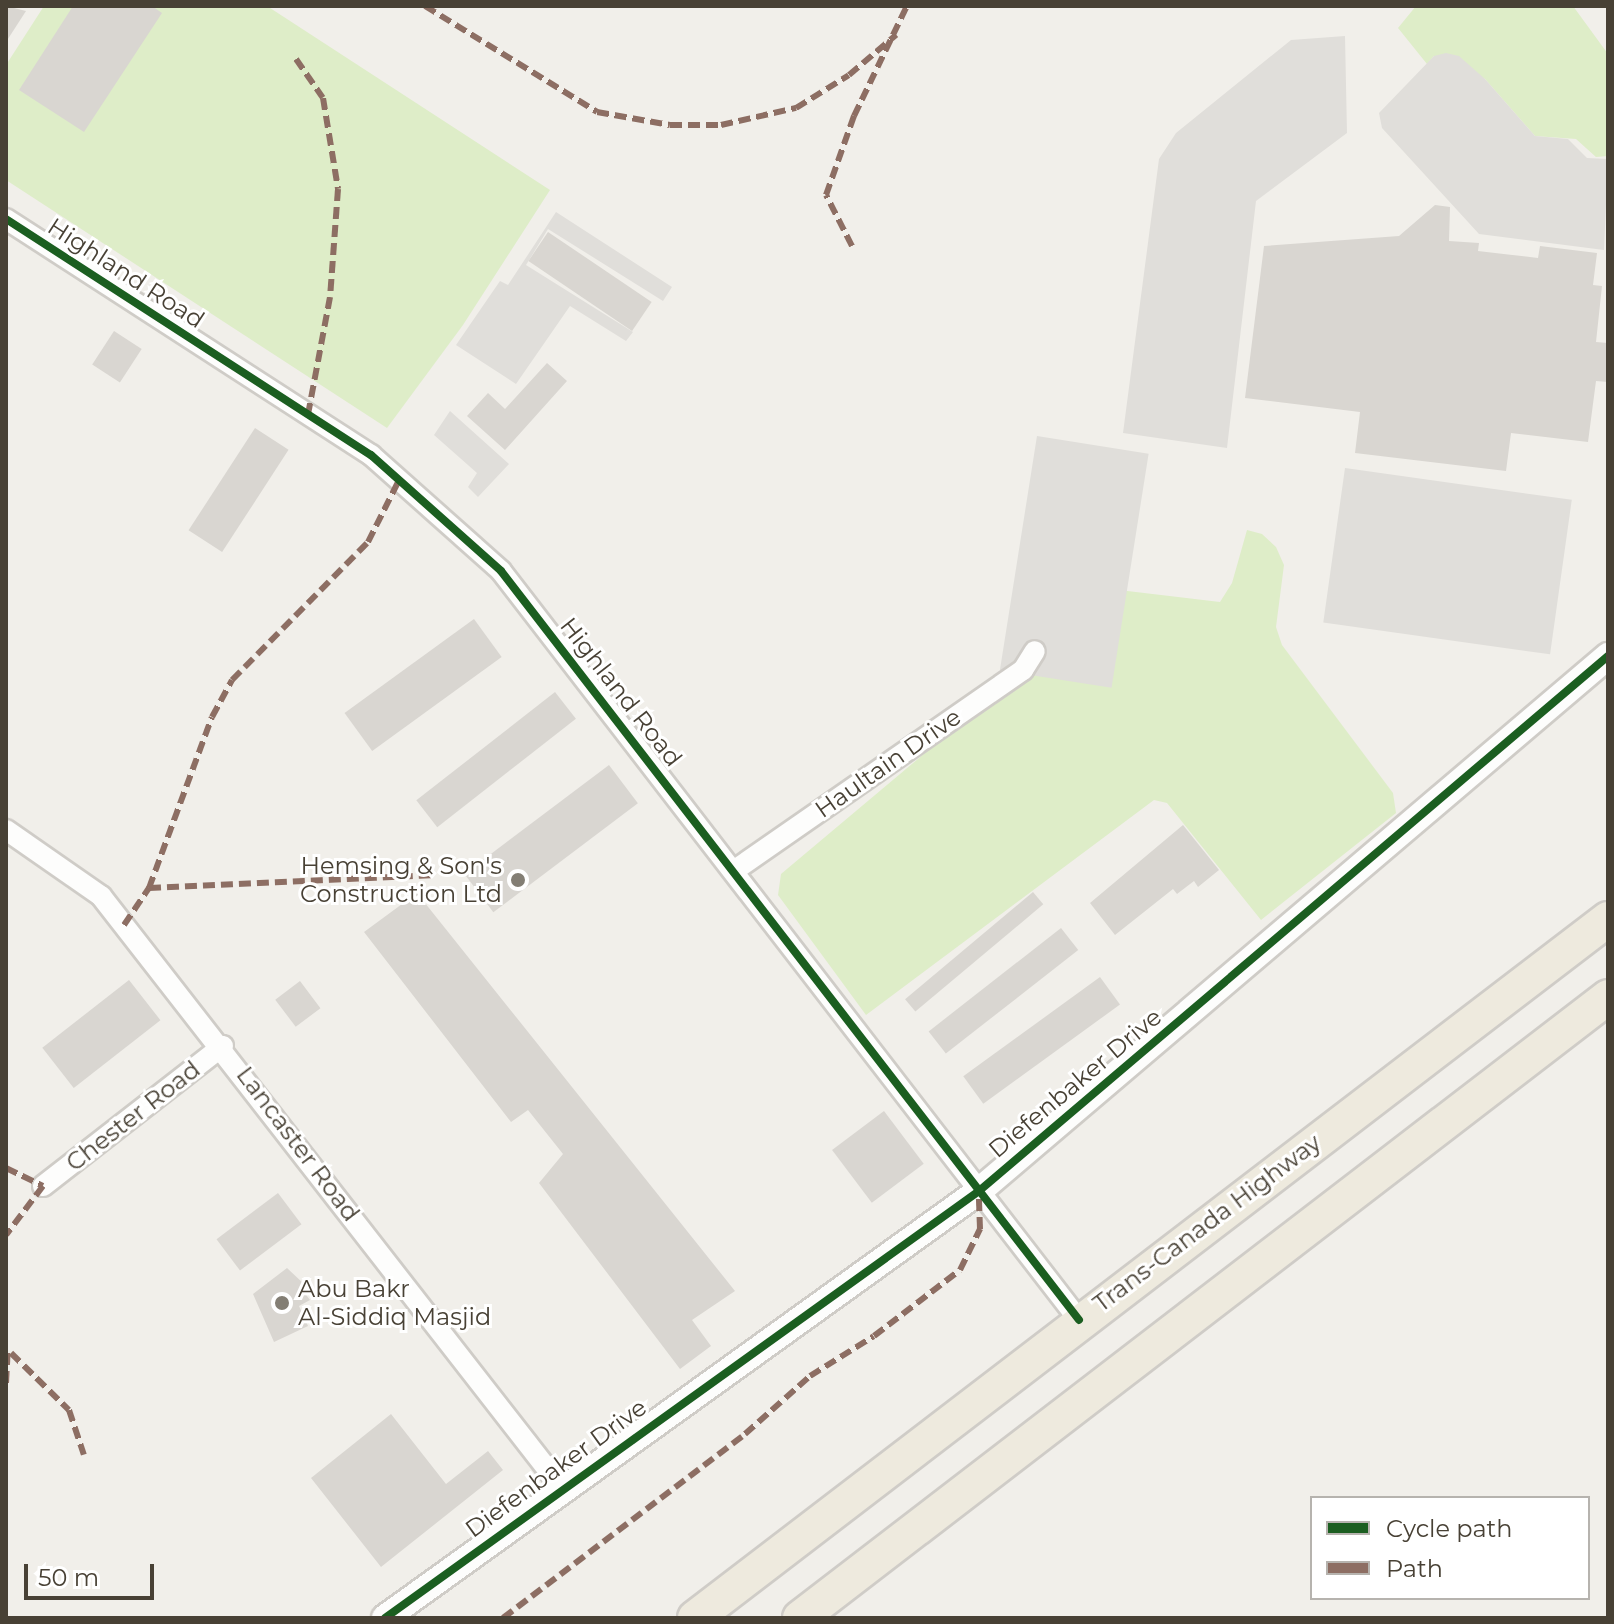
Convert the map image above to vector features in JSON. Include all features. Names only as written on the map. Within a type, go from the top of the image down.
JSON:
[{"type":"highway","name":"Trans-Canada Highway","points":[[695,1618],[1079,1320],[1608,919]]},
{"type":"highway","points":[[800,1618],[1608,997]]},
{"type":"highway","points":[[1444,1125],[1608,1022]]},
{"type":"street","name":"Highland Road","points":[[6,219],[371,455],[501,571],[735,870],[1079,1320]]},
{"type":"street","name":"Haultain Drive","points":[[735,870],[1023,670],[1035,651]]},
{"type":"street","name":"Diefenbaker Drive","points":[[385,1618],[979,1191],[1608,656]]},
{"type":"street","name":"Lancaster Road","points":[[6,830],[101,896],[223,1046],[562,1488]]},
{"type":"street","name":"Chester Road","points":[[43,1186],[223,1046]]},
{"type":"green space","points":[[44,6],[267,6],[550,190],[463,325],[387,428],[6,180],[6,65]]},
{"type":"green space","points":[[1416,6],[1573,6],[1608,54],[1608,156],[1596,157],[1576,139],[1535,136],[1485,79],[1434,56],[1427,64],[1398,28]]},
{"type":"green space","points":[[1247,530],[1262,534],[1276,547],[1284,565],[1276,627],[1282,645],[1393,793],[1396,813],[1261,920],[1167,803],[1154,800],[866,1015],[778,895],[781,874],[1119,590],[1220,602],[1232,583]]},
{"type":"shaded area","points":[[1345,36],[1347,133],[1256,201],[1227,448],[1123,433],[1159,159],[1176,133],[1291,40]]},
{"type":"shaded area","points":[[1446,53],[1459,56],[1485,79],[1535,136],[1568,139],[1587,158],[1608,159],[1604,250],[1479,234],[1382,128],[1379,113],[1434,56]]},
{"type":"shaded area","points":[[556,212],[672,287],[663,301],[548,229],[526,265],[633,332],[626,341],[570,306],[516,384],[456,345],[500,281],[508,285]]},
{"type":"shaded area","points":[[450,411],[509,464],[478,497],[468,487],[477,473],[434,435]]},
{"type":"shaded area","points":[[1037,436],[1149,454],[1112,688],[1000,670]]},
{"type":"shaded area","points":[[1345,468],[1572,500],[1550,654],[1323,622]]},
{"type":"building","points":[[6,6],[26,11],[6,42]]},
{"type":"building","points":[[73,6],[152,6],[162,13],[84,132],[19,90]]},
{"type":"building","points":[[1435,205],[1450,207],[1449,241],[1479,243],[1478,251],[1538,258],[1540,246],[1597,253],[1593,285],[1602,286],[1596,342],[1608,343],[1608,382],[1596,381],[1588,442],[1511,433],[1506,471],[1355,453],[1360,412],[1245,398],[1264,246],[1399,236]]},
{"type":"building","points":[[548,232],[652,302],[632,331],[528,261]]},
{"type":"building","points":[[114,331],[142,349],[120,383],[92,365]]},
{"type":"building","points":[[547,363],[567,381],[505,450],[467,416],[488,393],[505,409]]},
{"type":"building","points":[[255,428],[289,450],[222,552],[189,530]]},
{"type":"building","points":[[474,619],[502,657],[372,751],[345,713]]},
{"type":"building","points":[[555,692],[576,719],[437,827],[416,800]]},
{"type":"building","points":[[609,765],[638,803],[493,912],[464,874]]},
{"type":"building","points":[[1183,825],[1219,870],[1198,887],[1194,881],[1177,894],[1173,889],[1115,935],[1090,903]]},
{"type":"building","points":[[1033,892],[1043,904],[915,1012],[905,999]]},
{"type":"building","points":[[417,893],[735,1291],[692,1320],[711,1346],[680,1369],[539,1183],[563,1154],[528,1110],[511,1122],[364,932]]},
{"type":"building","points":[[1061,928],[1078,950],[946,1053],[929,1031]]},
{"type":"building","points":[[1100,977],[1120,1005],[983,1104],[963,1076]]},
{"type":"building","points":[[129,980],[160,1020],[74,1088],[42,1048]]},
{"type":"building","points":[[300,981],[320,1008],[296,1027],[275,1000]]},
{"type":"building","points":[[884,1111],[924,1164],[872,1203],[832,1150]]},
{"type":"building","points":[[278,1193],[301,1224],[240,1270],[217,1239]]},
{"type":"building","name":"Abu Bakr Al-Siddiq Masjid","points":[[287,1268],[304,1284],[300,1287],[310,1300],[299,1306],[308,1326],[274,1342],[253,1294]]},
{"type":"building","points":[[391,1414],[446,1484],[488,1451],[503,1470],[381,1567],[311,1478]]},
{"type":"marked path","points":[[425,6],[597,112],[670,125],[721,125],[796,108],[849,75],[896,35]]},
{"type":"marked path","points":[[852,246],[826,195],[854,116],[907,6]]},
{"type":"marked path","points":[[296,59],[323,98],[338,189],[330,297],[308,414]]},
{"type":"marked path","points":[[124,925],[149,888],[212,717],[232,680],[368,542],[399,480]]},
{"type":"marked path","points":[[149,888],[431,875]]},
{"type":"marked path","points":[[6,1168],[43,1186],[6,1235]]},
{"type":"marked path","points":[[503,1618],[745,1434],[810,1376],[874,1336],[960,1270],[980,1229],[979,1191]]},
{"type":"marked path","points":[[6,1383],[8,1349]]},
{"type":"marked path","points":[[11,1353],[69,1410],[84,1455]]},
{"type":"cycle path","points":[[6,219],[371,455],[501,571],[1079,1320]]},
{"type":"cycle path","points":[[385,1618],[979,1191],[1608,656]]},
{"type":"place","name":"Hemsing & Son's Construction Ltd","points":[[518,880]]},
{"type":"place","name":"Abu Bakr Al-Siddiq Masjid","points":[[282,1303]]}]
